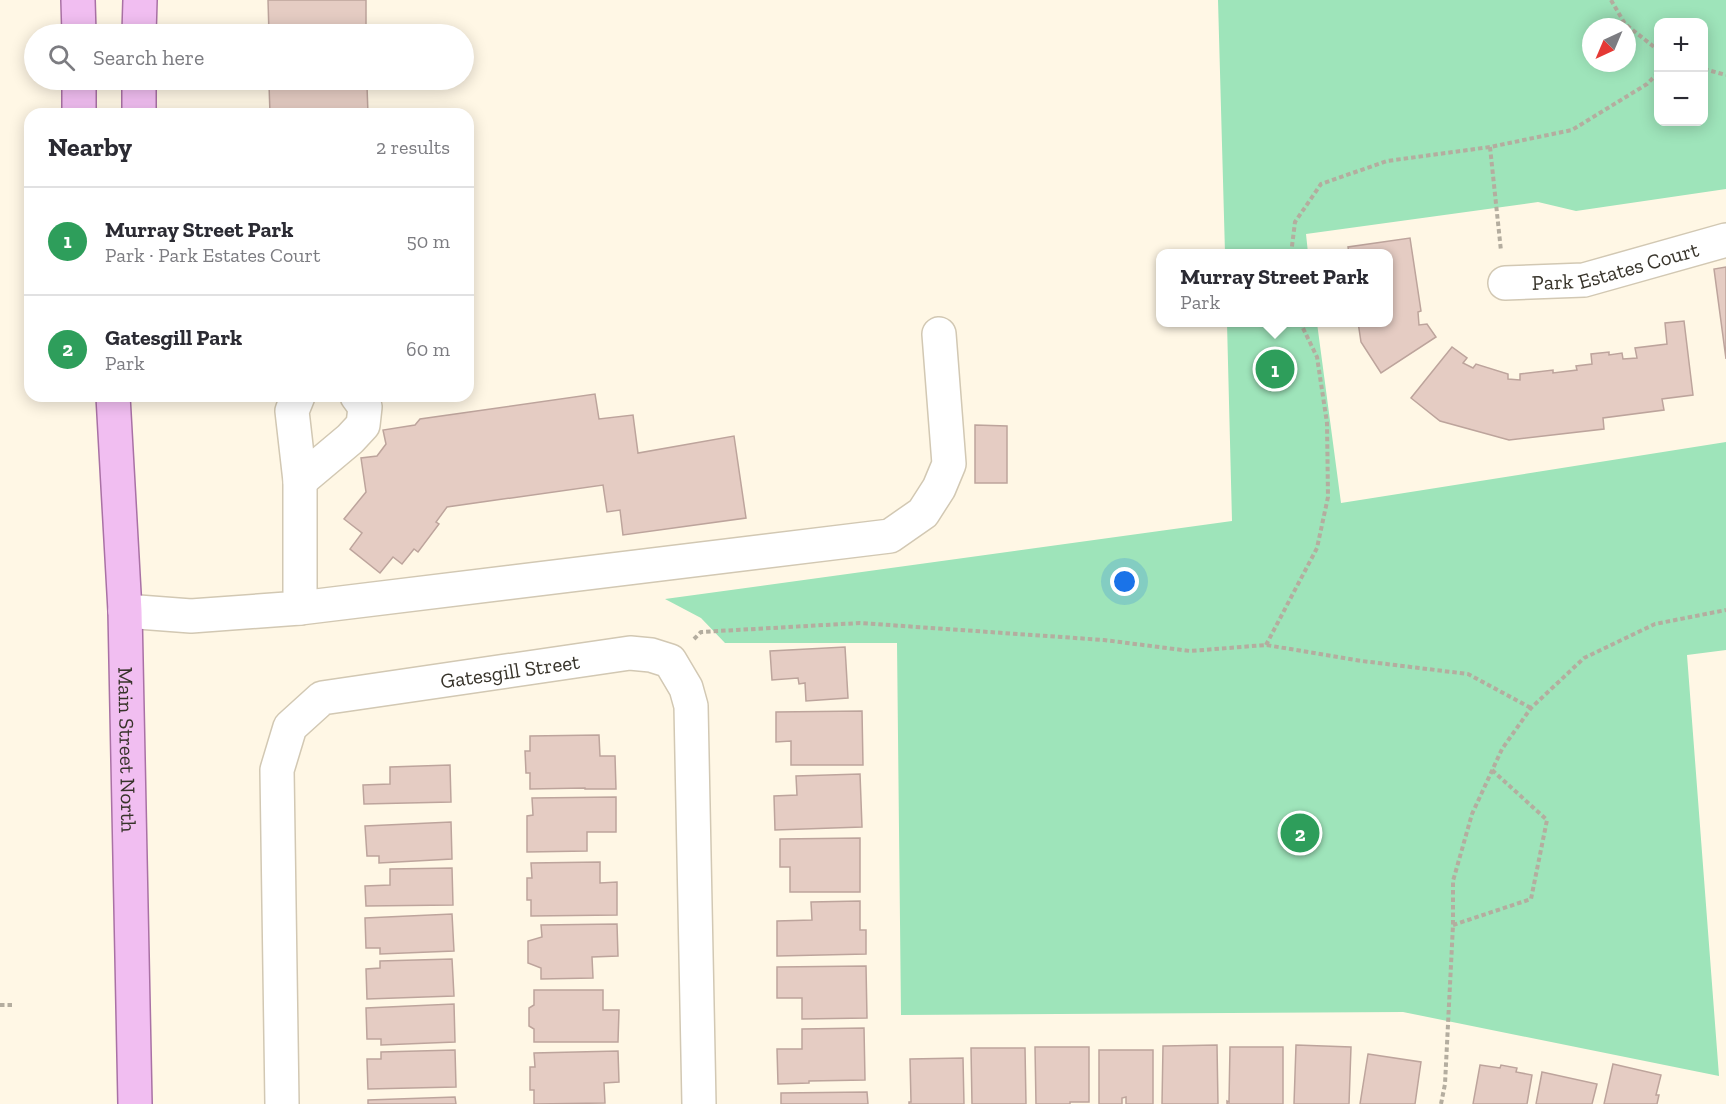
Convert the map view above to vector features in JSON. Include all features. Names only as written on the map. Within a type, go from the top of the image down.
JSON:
[{"type":"main road","points":[[78,0],[79,24]]},
{"type":"main road","points":[[139,24],[140,0]]},
{"type":"main road","points":[[79,90],[80,108]]},
{"type":"main road","points":[[139,90],[139,108]]},
{"type":"main road","name":"Main Street North","points":[[113,402],[125,611],[135,1104]]},
{"type":"street","name":"Park Estates Court","points":[[1505,283],[1584,280],[1726,240]]},
{"type":"street","points":[[125,611],[191,616],[300,608],[890,536],[923,513],[939,488],[950,464],[939,334]]},
{"type":"street","points":[[296,402],[292,411],[300,481],[300,608]]},
{"type":"street","points":[[300,481],[350,439],[363,425],[365,407],[361,402]]},
{"type":"street","name":"Gatesgill Street","points":[[282,1104],[278,770],[290,727],[322,698],[630,652],[670,662]]},
{"type":"street","points":[[670,662],[686,688],[691,706],[699,1104]]},
{"type":"path","points":[[1611,0],[1626,24],[1654,46]]},
{"type":"path","points":[[1708,70],[1726,75]]},
{"type":"path","points":[[1292,249],[1295,222],[1321,183],[1388,161],[1490,147],[1572,130],[1654,78]]},
{"type":"path","points":[[1490,147],[1505,283]]},
{"type":"path","points":[[1266,645],[1317,548],[1328,497],[1327,423],[1317,357],[1302,327]]},
{"type":"path","points":[[1441,1104],[1445,1084],[1454,925],[1453,881],[1472,814],[1502,749],[1531,708],[1584,657],[1655,624],[1726,610]]},
{"type":"path","points":[[670,662],[701,632],[860,623],[1104,640],[1190,651],[1266,645],[1362,661],[1468,674],[1531,708]]},
{"type":"path","points":[[1454,925],[1531,899],[1547,820],[1492,770]]},
{"type":"path","points":[[0,1005],[15,1005]]},
{"type":"green space","points":[[1218,0],[1726,0],[1726,189],[1576,211],[1538,202],[1306,234],[1308,249],[1225,249]]},
{"type":"green space","points":[[1227,327],[1318,327],[1341,503],[1726,442],[1726,650],[1687,655],[1719,1076],[1403,1012],[901,1015],[897,643],[725,643],[701,618],[665,599],[1232,521]]},
{"type":"building","points":[[268,0],[366,0],[366,24],[269,24]]},
{"type":"building","points":[[269,90],[367,90],[368,108],[270,108]]},
{"type":"building","points":[[1410,238],[1421,311],[1418,312],[1419,325],[1427,324],[1436,337],[1381,373],[1361,342],[1359,327],[1393,327],[1393,249],[1348,249],[1348,247]]},
{"type":"building","points":[[1726,267],[1726,359],[1714,269]]},
{"type":"building","points":[[1684,321],[1693,395],[1662,399],[1664,410],[1603,418],[1604,429],[1509,440],[1440,421],[1411,398],[1452,347],[1467,358],[1463,363],[1473,368],[1476,364],[1508,374],[1508,379],[1520,380],[1520,374],[1577,370],[1576,366],[1592,364],[1591,354],[1622,353],[1623,359],[1637,358],[1635,348],[1667,344],[1665,323]]},
{"type":"building","points":[[595,394],[599,419],[633,415],[638,453],[734,436],[746,518],[623,535],[620,510],[607,512],[603,485],[447,507],[436,522],[439,524],[418,552],[414,549],[402,564],[393,557],[380,573],[350,549],[362,533],[344,519],[366,492],[361,458],[377,456],[386,444],[383,430],[415,425],[420,419]]},
{"type":"building","points":[[975,425],[1007,426],[1007,483],[975,483]]},
{"type":"building","points":[[845,647],[848,698],[806,701],[805,683],[799,684],[798,678],[772,680],[770,651]]},
{"type":"building","points":[[862,711],[863,765],[791,765],[791,741],[776,742],[776,712]]},
{"type":"building","points":[[599,735],[600,756],[615,756],[616,789],[530,789],[530,773],[526,773],[525,751],[530,751],[530,736]]},
{"type":"building","points":[[450,765],[451,802],[364,804],[363,785],[390,784],[390,767]]},
{"type":"building","points":[[860,774],[862,827],[775,830],[774,796],[797,795],[796,776]]},
{"type":"building","points":[[616,797],[616,832],[587,832],[587,851],[527,852],[527,816],[533,815],[532,798]]},
{"type":"building","points":[[451,822],[452,859],[379,863],[379,856],[367,856],[365,826]]},
{"type":"building","points":[[860,838],[860,892],[790,892],[790,867],[780,867],[780,839]]},
{"type":"building","points":[[600,862],[600,883],[617,882],[617,915],[531,916],[531,900],[527,900],[527,878],[532,878],[531,863]]},
{"type":"building","points":[[452,868],[453,905],[366,906],[365,886],[390,885],[390,869]]},
{"type":"building","points":[[860,901],[860,930],[866,930],[866,954],[777,956],[777,921],[812,920],[811,902]]},
{"type":"building","points":[[452,914],[454,951],[380,954],[380,948],[366,948],[365,918]]},
{"type":"building","points":[[617,924],[618,956],[592,957],[593,978],[541,979],[541,968],[528,963],[528,941],[542,937],[541,925]]},
{"type":"building","points":[[452,959],[454,996],[367,999],[366,969],[380,968],[380,961]]},
{"type":"building","points":[[866,966],[867,1018],[802,1019],[802,998],[777,998],[777,967]]},
{"type":"building","points":[[534,990],[603,990],[603,1010],[619,1010],[618,1042],[534,1042],[534,1029],[529,1026],[529,1008],[534,1005]]},
{"type":"building","points":[[454,1004],[455,1042],[381,1045],[381,1039],[367,1039],[366,1008]]},
{"type":"building","points":[[864,1028],[865,1080],[778,1084],[777,1049],[802,1049],[802,1029]]},
{"type":"building","points":[[1217,1045],[1218,1104],[1162,1104],[1163,1046]]},
{"type":"building","points":[[1296,1045],[1351,1047],[1349,1104],[1294,1104]]},
{"type":"building","points":[[1035,1047],[1089,1047],[1089,1102],[1036,1104]]},
{"type":"building","points":[[1230,1047],[1283,1047],[1283,1104],[1227,1104],[1227,1101],[1229,1102]]},
{"type":"building","points":[[971,1048],[1025,1048],[1026,1104],[972,1104]]},
{"type":"building","points":[[455,1050],[456,1087],[368,1089],[367,1059],[381,1059],[381,1052]]},
{"type":"building","points":[[1099,1050],[1153,1050],[1153,1104],[1126,1104],[1126,1097],[1122,1098],[1122,1104],[1099,1104]]},
{"type":"building","points":[[618,1051],[619,1082],[604,1083],[605,1103],[534,1104],[534,1090],[530,1090],[530,1067],[535,1067],[534,1053]]},
{"type":"building","points":[[1368,1054],[1421,1062],[1415,1104],[1360,1104]]},
{"type":"building","points":[[963,1058],[964,1104],[909,1104],[911,1102],[910,1059]]},
{"type":"building","points":[[1613,1064],[1661,1075],[1656,1095],[1659,1095],[1657,1104],[1604,1104]]},
{"type":"building","points":[[1480,1065],[1517,1068],[1516,1072],[1532,1075],[1527,1104],[1473,1104]]},
{"type":"building","points":[[1542,1072],[1597,1084],[1592,1104],[1536,1104]]},
{"type":"building","points":[[867,1092],[868,1104],[781,1104],[781,1093]]},
{"type":"building","points":[[455,1097],[456,1104],[368,1104],[368,1100]]},
{"type":"place","name":"Murray Street Park","points":[[1275,369]]},
{"type":"place","name":"Gatesgill Park","points":[[1300,833]]}]
